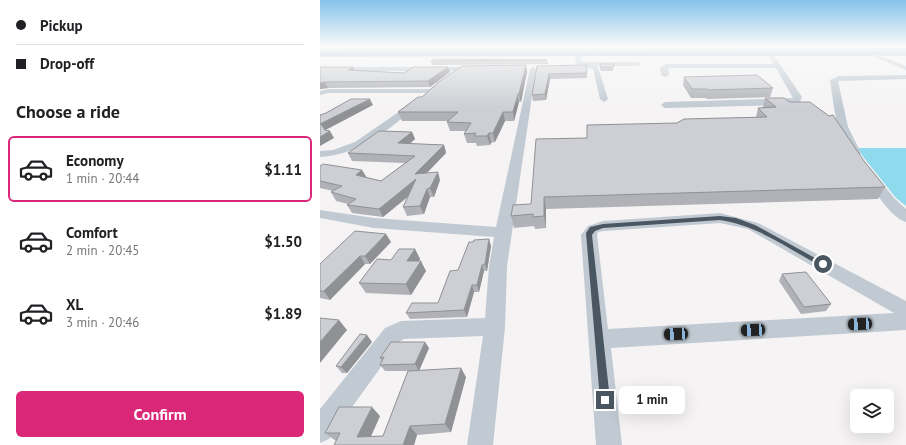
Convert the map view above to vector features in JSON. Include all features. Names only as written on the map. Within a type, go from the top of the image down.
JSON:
[{"type":"street","points":[[480,445],[495,327],[498,266],[503,233],[544,67]]},
{"type":"street","points":[[554,68],[578,67]]},
{"type":"street","points":[[594,67],[600,78],[600,86],[604,99]]},
{"type":"street","points":[[665,67],[663,68],[665,75]]},
{"type":"street","points":[[665,105],[790,102],[797,100],[798,97],[778,67]]},
{"type":"street","points":[[320,69],[465,69],[450,78]]},
{"type":"street","points":[[392,76],[403,69]]},
{"type":"street","points":[[906,76],[839,78],[834,80],[841,120],[849,143],[870,176],[890,202],[906,217]]},
{"type":"street","points":[[320,93],[328,91],[437,89],[355,146],[335,153],[320,154]]},
{"type":"street","points":[[320,214],[374,223],[503,233]]},
{"type":"street","points":[[609,445],[589,235],[592,229],[603,226],[720,218],[736,220],[753,226],[906,310]]},
{"type":"street","points":[[600,339],[906,321]]},
{"type":"street","points":[[320,430],[383,344],[392,335],[401,330],[495,327]]},
{"type":"water","points":[[856,148],[906,148],[906,206],[896,198]]},
{"type":"building","points":[[320,67],[353,67],[348,70],[404,73],[414,67],[448,67],[428,81],[320,83]]},
{"type":"building","points":[[461,67],[526,67],[513,112],[503,112],[493,133],[489,133],[487,136],[474,136],[476,133],[464,134],[471,123],[447,122],[458,112],[398,112],[418,97],[422,97],[437,83]]},
{"type":"building","points":[[537,67],[586,67],[587,73],[549,74],[545,94],[532,95]]},
{"type":"building","points":[[757,75],[773,88],[692,89],[684,77]]},
{"type":"building","points":[[765,98],[784,98],[790,102],[810,102],[829,116],[833,115],[864,161],[885,187],[544,197],[544,216],[533,217],[533,214],[511,216],[513,205],[531,204],[536,139],[587,138],[587,125],[677,123],[684,119],[767,117],[758,108],[776,107]]},
{"type":"building","points":[[351,99],[370,99],[320,124],[320,115]]},
{"type":"building","points":[[320,124],[325,130],[330,131],[320,137]]},
{"type":"building","points":[[379,131],[412,132],[398,143],[444,145],[415,174],[438,172],[430,188],[427,189],[420,206],[403,207],[416,179],[379,209],[347,205],[356,199],[331,192],[342,186],[320,181],[320,166],[323,164],[362,170],[356,175],[381,181],[415,156],[348,153]]},
{"type":"building","points":[[355,231],[386,234],[365,256],[360,256],[324,291],[320,291],[320,264]]},
{"type":"building","points":[[489,239],[485,264],[482,265],[477,285],[472,285],[464,310],[406,313],[412,303],[438,303],[450,271],[458,270],[469,242],[473,242],[474,240]]},
{"type":"building","points":[[399,249],[415,249],[407,261],[421,261],[406,284],[359,283],[377,259],[391,260]]},
{"type":"building","points":[[806,272],[831,304],[804,307],[782,274]]},
{"type":"building","points":[[320,318],[339,320],[320,342]]},
{"type":"building","points":[[360,334],[367,335],[341,367],[336,366]]},
{"type":"building","points":[[391,342],[425,342],[415,364],[380,365],[384,357],[380,358]]},
{"type":"building","points":[[461,368],[445,424],[410,426],[403,445],[334,445],[340,433],[325,433],[339,407],[372,407],[357,437],[383,436],[408,371]]},
{"type":"route","points":[[605,400],[589,235],[592,229],[603,226],[720,218],[736,220],[753,226],[823,264]]}]
